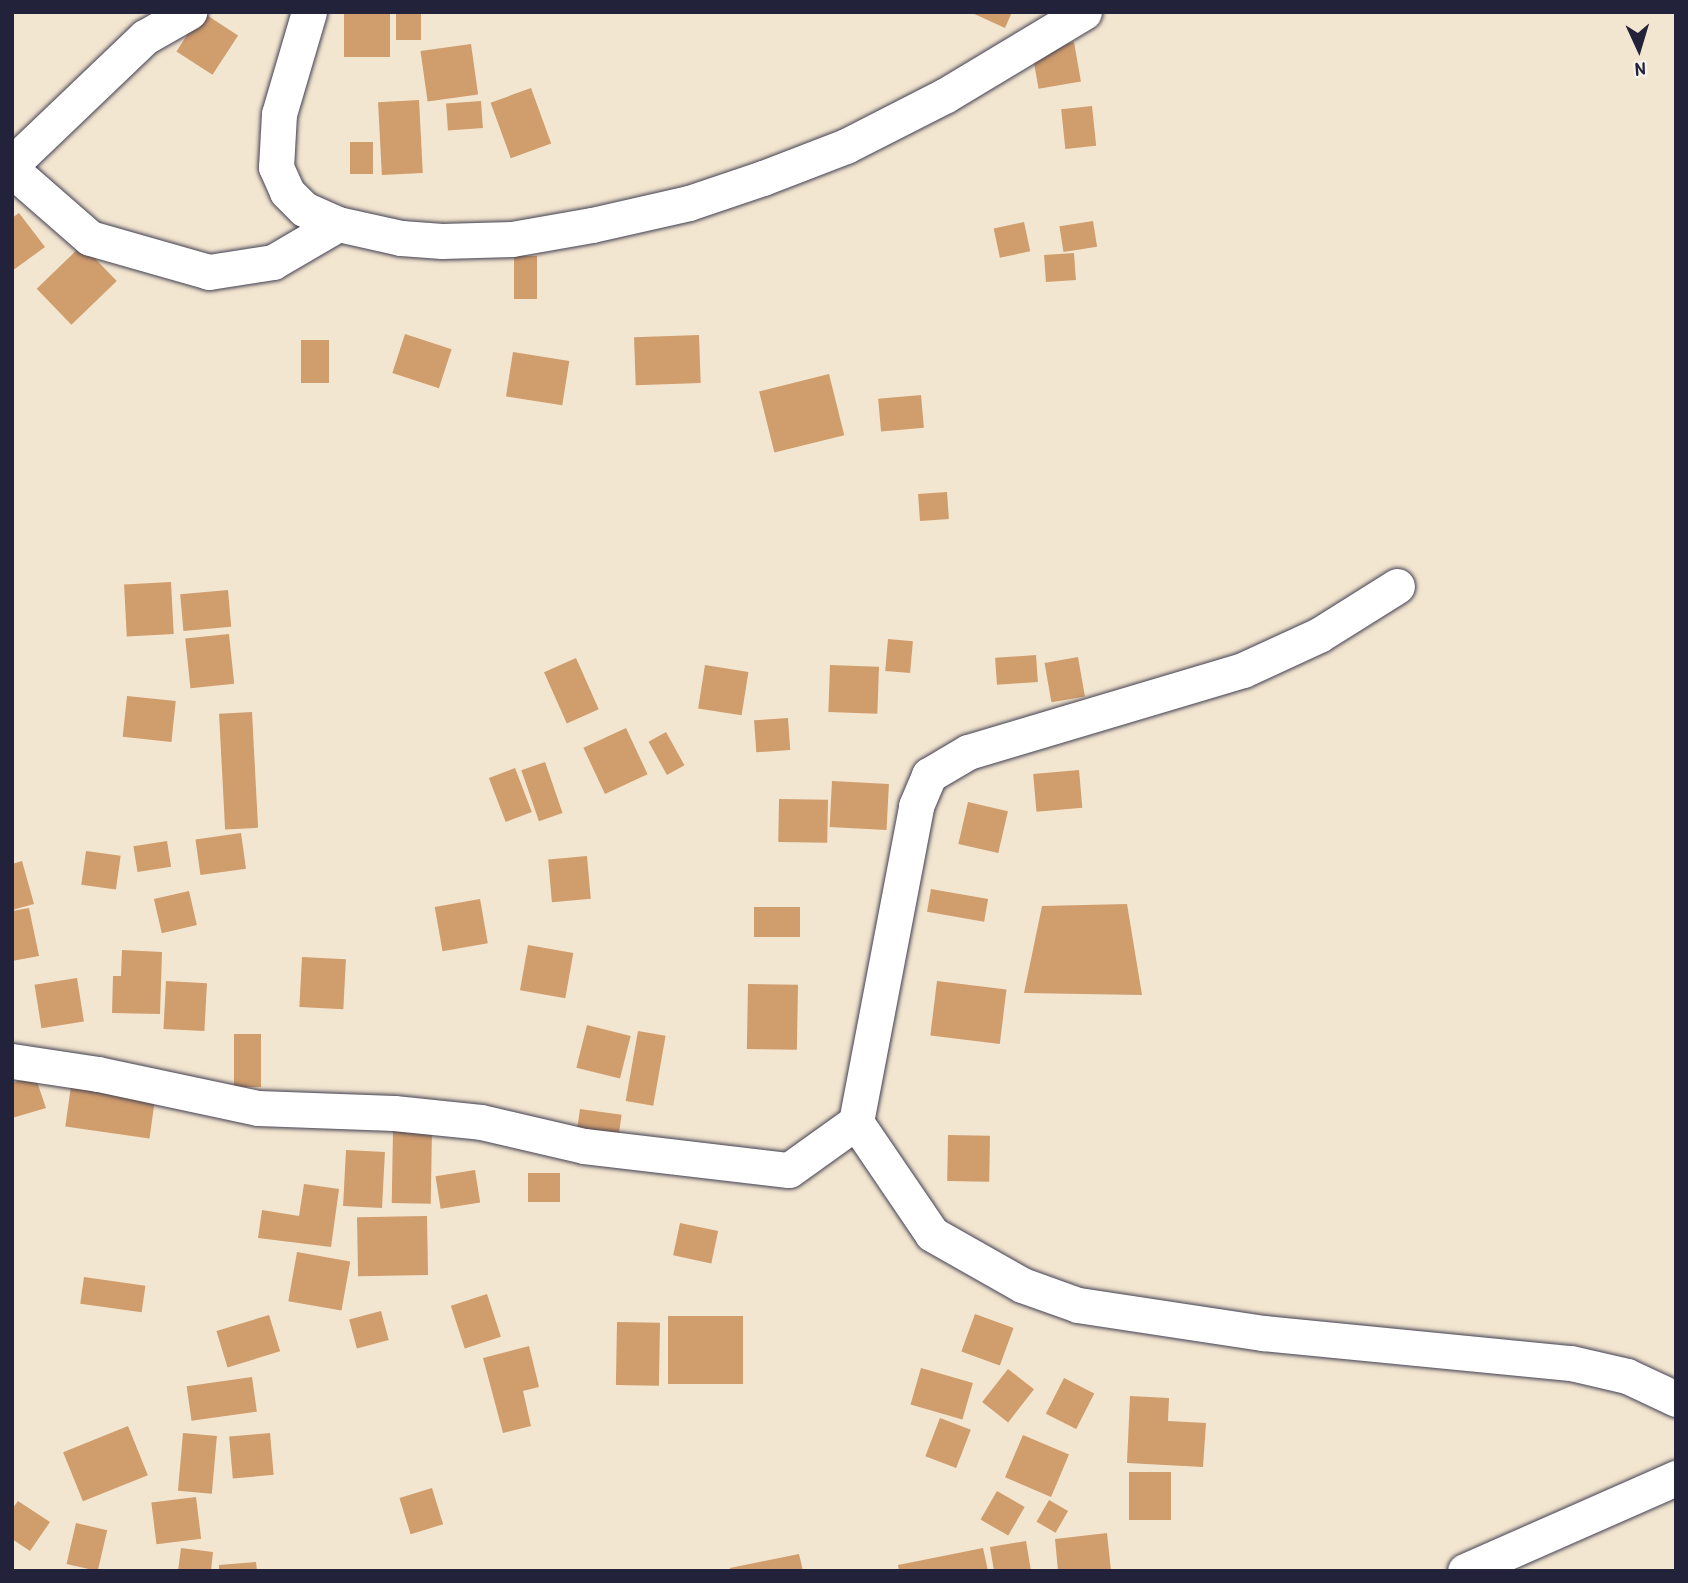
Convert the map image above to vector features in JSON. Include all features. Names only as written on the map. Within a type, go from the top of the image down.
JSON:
[{"type":"street","points":[[12,164],[145,37],[189,12]]},
{"type":"street","points":[[309,12],[279,114],[276,167],[287,192],[304,209],[338,225],[401,238],[512,239],[689,203],[846,146],[946,94],[1045,26],[1084,12]]},
{"type":"street","points":[[12,170],[90,238],[209,272],[273,262],[338,225]]},
{"type":"street","points":[[12,1061],[98,1074],[258,1108],[394,1113],[481,1122],[584,1146],[789,1170],[856,1122],[916,806],[929,775],[968,752],[1243,670],[1319,635],[1397,586]]},
{"type":"street","points":[[856,1122],[932,1234],[1022,1285],[1078,1305],[1250,1331],[1571,1363],[1627,1376],[1676,1399]]},
{"type":"street","points":[[1465,1571],[1676,1478]]},
{"type":"building","points":[[202,12],[238,35],[212,75],[176,51]]},
{"type":"building","points":[[344,12],[390,12],[390,57],[344,57]]},
{"type":"building","points":[[396,12],[421,12],[421,40],[396,40]]},
{"type":"building","points":[[970,12],[1012,12],[1005,28]]},
{"type":"building","points":[[1074,42],[1081,81],[1039,89],[1032,49]]},
{"type":"building","points":[[471,44],[478,95],[428,102],[420,51]]},
{"type":"building","points":[[531,88],[551,143],[511,158],[491,103]]},
{"type":"building","points":[[419,100],[423,173],[382,175],[378,102]]},
{"type":"building","points":[[481,101],[483,128],[448,130],[446,103]]},
{"type":"building","points":[[1092,106],[1096,146],[1065,149],[1061,109]]},
{"type":"building","points":[[350,142],[373,142],[373,174],[350,174]]},
{"type":"building","points":[[19,213],[45,247],[12,271],[12,218]]},
{"type":"building","points":[[1093,221],[1097,247],[1063,252],[1059,226]]},
{"type":"building","points":[[1024,222],[1030,251],[1000,258],[994,228]]},
{"type":"building","points":[[82,245],[117,281],[71,325],[37,289]]},
{"type":"building","points":[[1074,253],[1076,280],[1046,282],[1044,255]]},
{"type":"building","points":[[514,256],[537,256],[537,299],[514,299]]},
{"type":"building","points":[[405,334],[452,349],[439,388],[392,373]]},
{"type":"building","points":[[699,335],[701,383],[636,385],[634,337]]},
{"type":"building","points":[[301,340],[329,340],[329,383],[301,383]]},
{"type":"building","points":[[513,352],[569,361],[562,405],[506,396]]},
{"type":"building","points":[[829,374],[844,435],[774,453],[759,391]]},
{"type":"building","points":[[921,395],[924,428],[881,432],[878,399]]},
{"type":"building","points":[[947,492],[949,519],[920,521],[918,494]]},
{"type":"building","points":[[171,582],[174,634],[127,636],[124,584]]},
{"type":"building","points":[[228,590],[231,627],[183,631],[180,594]]},
{"type":"building","points":[[229,634],[234,684],[190,688],[185,639]]},
{"type":"building","points":[[888,639],[913,641],[910,673],[885,671]]},
{"type":"building","points":[[1036,655],[1038,682],[997,685],[995,658]]},
{"type":"building","points":[[1078,657],[1085,696],[1051,702],[1045,663]]},
{"type":"building","points":[[576,658],[599,709],[567,723],[544,672]]},
{"type":"building","points":[[705,665],[748,672],[742,715],[698,708]]},
{"type":"building","points":[[830,665],[879,667],[877,714],[828,712]]},
{"type":"building","points":[[127,696],[176,701],[171,742],[123,737]]},
{"type":"building","points":[[252,712],[258,828],[225,830],[219,714]]},
{"type":"building","points":[[788,718],[790,750],[756,752],[754,720]]},
{"type":"building","points":[[626,728],[648,774],[605,794],[583,748]]},
{"type":"building","points":[[666,732],[684,765],[667,775],[649,742]]},
{"type":"building","points":[[545,762],[563,813],[539,821],[521,770]]},
{"type":"building","points":[[515,768],[532,812],[506,822],[489,778]]},
{"type":"building","points":[[1079,770],[1082,808],[1036,812],[1033,774]]},
{"type":"building","points":[[832,781],[889,784],[887,830],[830,827]]},
{"type":"building","points":[[779,799],[828,800],[827,843],[778,842]]},
{"type":"building","points":[[968,802],[1008,811],[998,853],[958,844]]},
{"type":"building","points":[[241,833],[246,869],[200,875],[195,839]]},
{"type":"building","points":[[167,841],[171,867],[137,872],[133,846]]},
{"type":"building","points":[[86,851],[121,856],[116,890],[81,885]]},
{"type":"building","points":[[587,856],[591,899],[552,902],[548,859]]},
{"type":"building","points":[[22,861],[34,904],[12,910],[12,864]]},
{"type":"building","points":[[931,889],[988,899],[984,922],[927,912]]},
{"type":"building","points":[[189,891],[197,925],[162,933],[154,899]]},
{"type":"building","points":[[480,899],[488,943],[443,951],[435,907]]},
{"type":"building","points":[[1127,904],[1142,995],[1024,993],[1042,906]]},
{"type":"building","points":[[754,907],[800,907],[800,937],[754,937]]},
{"type":"building","points":[[29,908],[39,956],[12,961],[12,911]]},
{"type":"building","points":[[528,945],[573,953],[565,998],[520,990]]},
{"type":"building","points":[[122,950],[162,952],[160,1014],[112,1013],[113,976],[121,976]]},
{"type":"building","points":[[302,957],[346,959],[343,1009],[299,1007]]},
{"type":"building","points":[[77,978],[84,1021],[41,1028],[35,985]]},
{"type":"building","points":[[166,981],[207,983],[204,1031],[163,1029]]},
{"type":"building","points":[[937,981],[1006,990],[1000,1044],[930,1036]]},
{"type":"building","points":[[748,984],[798,985],[797,1050],[747,1049]]},
{"type":"building","points":[[587,1025],[631,1036],[620,1079],[576,1068]]},
{"type":"building","points":[[638,1031],[666,1036],[653,1106],[626,1101]]},
{"type":"building","points":[[234,1034],[261,1034],[261,1087],[234,1087]]},
{"type":"building","points":[[35,1076],[46,1108],[12,1118],[12,1083]]},
{"type":"building","points":[[71,1086],[155,1098],[149,1138],[65,1127]]},
{"type":"building","points":[[580,1109],[622,1115],[617,1147],[576,1141]]},
{"type":"building","points":[[393,1130],[432,1131],[431,1204],[392,1203]]},
{"type":"building","points":[[948,1135],[990,1136],[989,1182],[947,1181]]},
{"type":"building","points":[[346,1150],[385,1152],[382,1208],[343,1206]]},
{"type":"building","points":[[475,1170],[480,1203],[441,1209],[435,1176]]},
{"type":"building","points":[[528,1173],[560,1173],[560,1202],[528,1202]]},
{"type":"building","points":[[304,1184],[339,1189],[331,1247],[258,1238],[262,1210],[299,1216]]},
{"type":"building","points":[[427,1216],[428,1275],[358,1276],[357,1217]]},
{"type":"building","points":[[680,1223],[718,1231],[711,1263],[673,1255]]},
{"type":"building","points":[[297,1252],[350,1261],[341,1311],[288,1301]]},
{"type":"building","points":[[84,1277],[145,1286],[142,1312],[80,1304]]},
{"type":"building","points":[[487,1294],[501,1337],[465,1349],[451,1306]]},
{"type":"building","points":[[381,1311],[389,1340],[357,1349],[349,1320]]},
{"type":"building","points":[[975,1314],[1014,1328],[1000,1366],[961,1352]]},
{"type":"building","points":[[269,1315],[280,1351],[228,1367],[216,1331]]},
{"type":"building","points":[[668,1316],[743,1316],[743,1384],[668,1384]]},
{"type":"building","points":[[617,1322],[660,1323],[659,1386],[616,1385]]},
{"type":"building","points":[[529,1346],[539,1387],[523,1391],[531,1426],[503,1433],[483,1358]]},
{"type":"building","points":[[921,1368],[973,1383],[962,1419],[911,1405]]},
{"type":"building","points":[[1008,1369],[1034,1389],[1008,1422],[982,1402]]},
{"type":"building","points":[[252,1377],[257,1412],[192,1421],[187,1386]]},
{"type":"building","points":[[1064,1378],[1094,1393],[1076,1429],[1046,1414]]},
{"type":"building","points":[[1130,1396],[1169,1398],[1168,1421],[1206,1423],[1203,1467],[1127,1463]]},
{"type":"building","points":[[940,1418],[971,1430],[956,1468],[925,1456]]},
{"type":"building","points":[[128,1426],[148,1475],[83,1501],[63,1452]]},
{"type":"building","points":[[183,1433],[217,1436],[212,1494],[178,1491]]},
{"type":"building","points":[[270,1433],[274,1475],[233,1478],[229,1437]]},
{"type":"building","points":[[1023,1435],[1069,1455],[1051,1497],[1005,1477]]},
{"type":"building","points":[[1129,1472],[1171,1472],[1171,1520],[1129,1520]]},
{"type":"building","points":[[432,1488],[443,1524],[411,1534],[399,1498]]},
{"type":"building","points":[[997,1491],[1025,1507],[1008,1536],[980,1520]]},
{"type":"building","points":[[196,1497],[201,1539],[156,1544],[151,1502]]},
{"type":"building","points":[[1049,1500],[1068,1511],[1056,1533],[1036,1522]]},
{"type":"building","points":[[18,1501],[50,1522],[30,1551],[12,1539],[12,1509]]},
{"type":"building","points":[[76,1523],[107,1530],[98,1571],[67,1564]]},
{"type":"building","points":[[1107,1533],[1111,1571],[1058,1571],[1055,1539]]},
{"type":"building","points":[[1026,1541],[1031,1571],[994,1571],[990,1547]]},
{"type":"building","points":[[181,1548],[213,1552],[211,1571],[178,1571]]},
{"type":"building","points":[[983,1548],[988,1571],[899,1571],[898,1565]]},
{"type":"building","points":[[799,1554],[803,1571],[731,1571],[730,1568]]},
{"type":"building","points":[[256,1562],[257,1571],[219,1571],[219,1565]]}]
